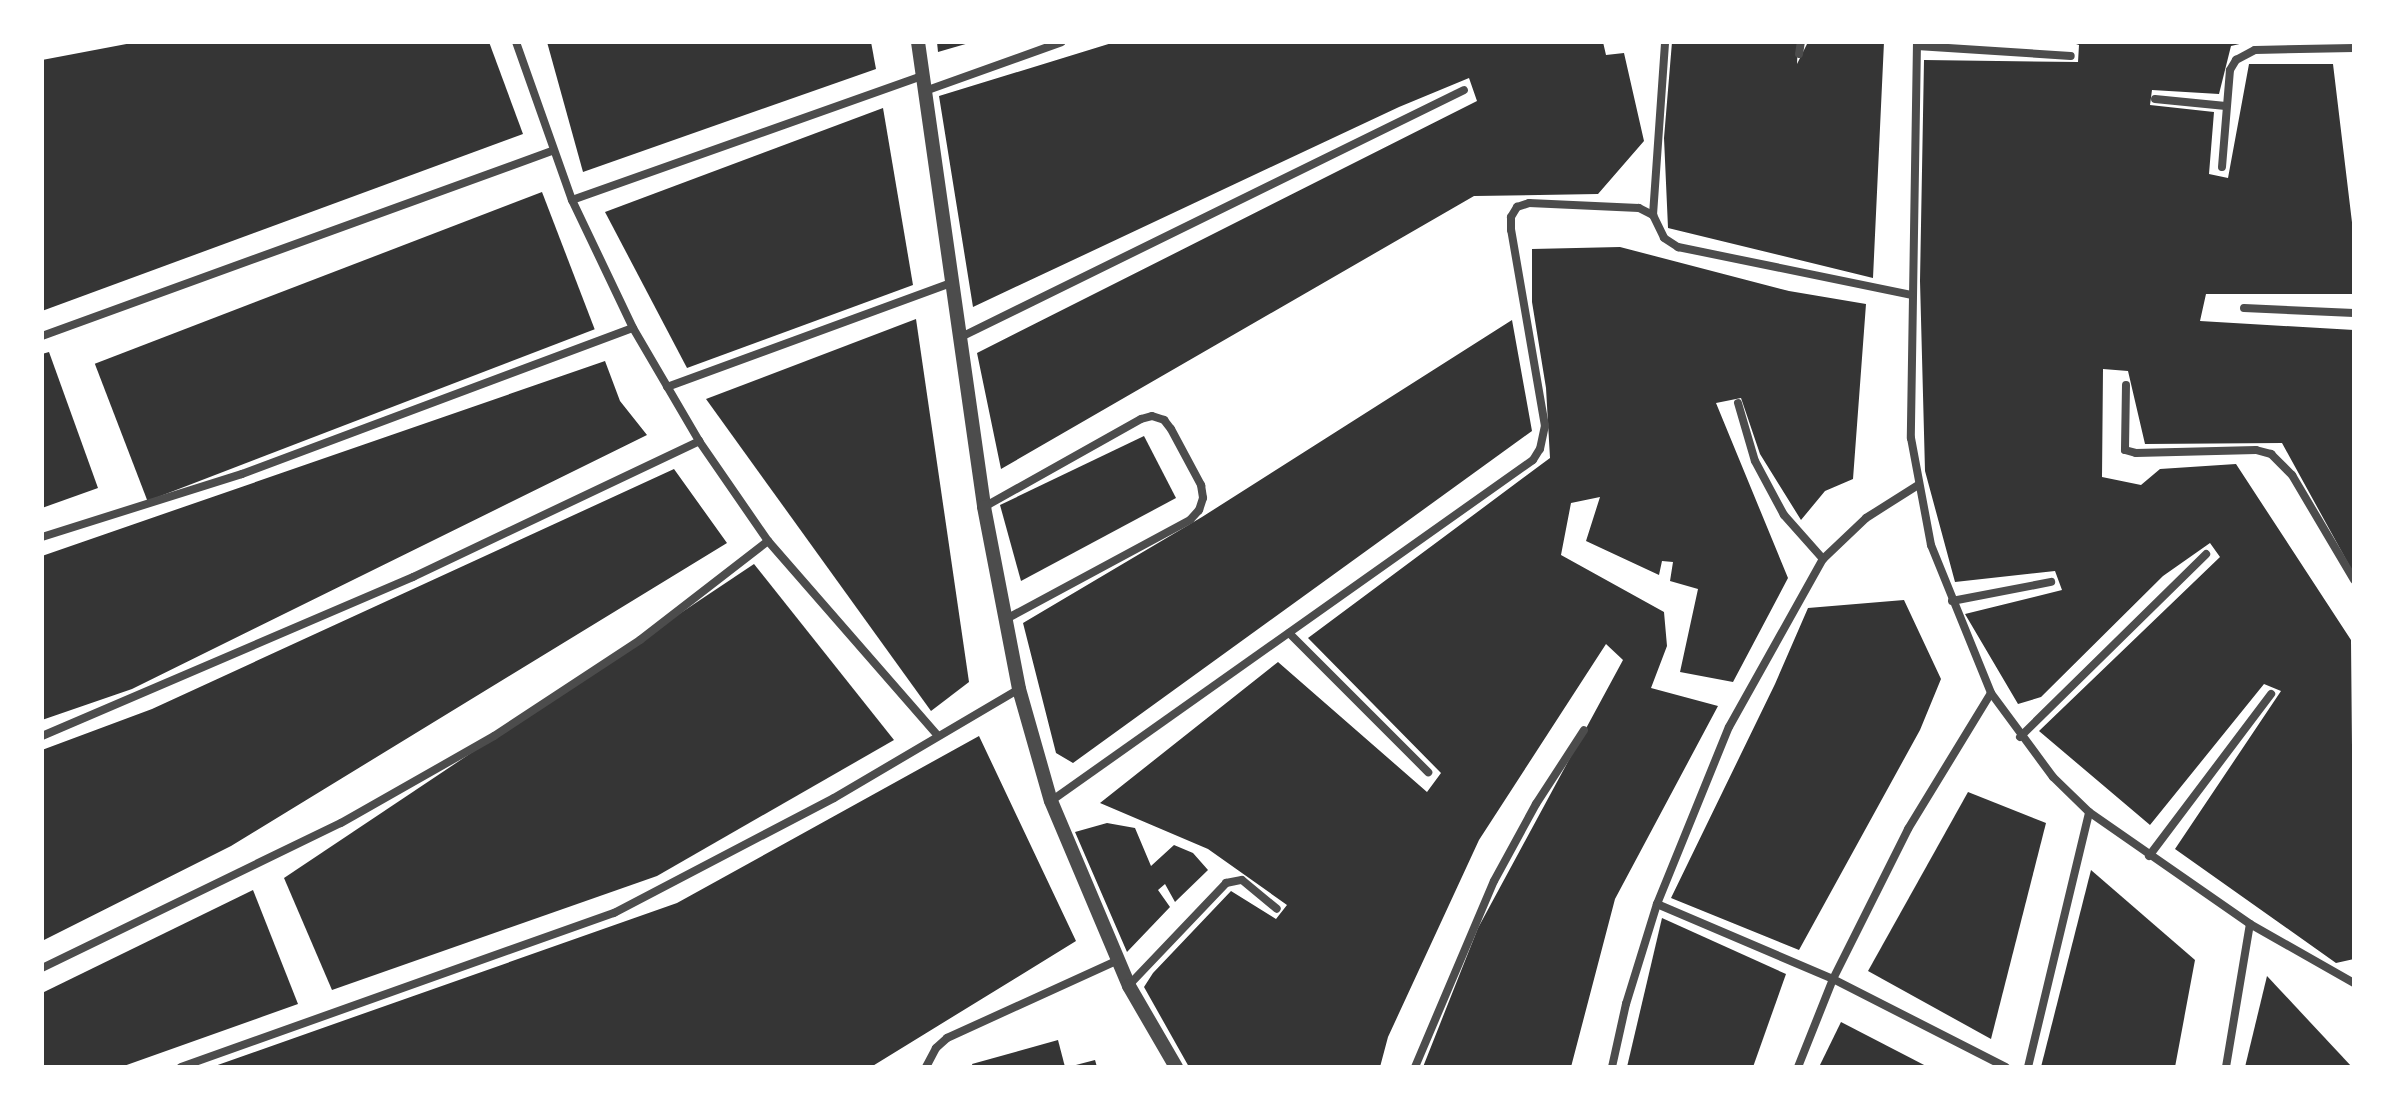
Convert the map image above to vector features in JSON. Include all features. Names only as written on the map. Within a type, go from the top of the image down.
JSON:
[{"type":"street","points":[[516,42],[552,151],[572,200],[633,328],[699,441],[768,541],[937,735]]},
{"type":"street","points":[[918,42],[963,336],[984,507],[1019,689],[1051,801],[1129,986],[1176,1067]]},
{"type":"street","points":[[572,200],[924,83],[1062,42]]},
{"type":"street","points":[[1665,42],[1653,215],[1664,238],[1678,247],[1911,295]]},
{"type":"street","points":[[1799,54],[1801,42]]},
{"type":"street","points":[[2071,56],[1917,44],[1910,389],[1918,485],[1931,545],[1991,693],[2020,737],[2053,777],[2089,812],[2149,856],[2250,924],[2354,983]]},
{"type":"street","points":[[2222,167],[2230,70],[2245,53],[2354,48]]},
{"type":"street","points":[[963,336],[1464,90]]},
{"type":"street","points":[[2155,99],[2226,106]]},
{"type":"street","points":[[42,336],[552,151]]},
{"type":"street","points":[[1051,801],[1533,460],[1540,449],[1544,413],[1511,230],[1511,217],[1517,207],[1529,203],[1639,208],[1653,215]]},
{"type":"street","points":[[667,387],[955,281]]},
{"type":"street","points":[[2244,308],[2354,313]]},
{"type":"street","points":[[42,537],[242,474],[633,328]]},
{"type":"street","points":[[2126,385],[2125,450],[2136,453],[2256,450],[2271,454],[2292,475],[2354,580]]},
{"type":"street","points":[[1738,403],[1762,475],[1784,515],[1823,559]]},
{"type":"street","points":[[984,507],[1141,419],[1152,416],[1164,420],[1171,429],[1201,485],[1203,498],[1199,510],[1190,520],[1004,620]]},
{"type":"street","points":[[42,736],[413,577],[699,441]]},
{"type":"street","points":[[1612,1067],[1626,1004],[1657,904],[1729,727],[1823,559],[1866,518],[1918,485]]},
{"type":"street","points":[[42,968],[341,823],[494,736],[640,640],[768,541]]},
{"type":"street","points":[[2020,737],[2206,554]]},
{"type":"street","points":[[1952,601],[2051,582]]},
{"type":"street","points":[[1289,633],[1428,772]]},
{"type":"street","points":[[181,1067],[614,913],[834,798],[1019,689]]},
{"type":"street","points":[[1798,1067],[1833,979],[1908,829],[1991,693]]},
{"type":"street","points":[[2149,856],[2271,694]]},
{"type":"street","points":[[1415,1067],[1494,881],[1536,804],[1584,730]]},
{"type":"street","points":[[2028,1067],[2089,812]]},
{"type":"street","points":[[1129,986],[1226,883],[1242,880],[1277,909]]},
{"type":"street","points":[[1657,904],[1833,979],[2006,1067]]},
{"type":"street","points":[[2226,1067],[2250,924]]},
{"type":"street","points":[[926,1067],[936,1048],[947,1038],[1118,960]]},
{"type":"building","points":[[137,42],[489,42],[523,134],[42,311],[42,60]]},
{"type":"building","points":[[547,42],[871,42],[876,69],[583,172]]},
{"type":"building","points":[[937,42],[969,42],[969,43],[938,52]]},
{"type":"building","points":[[1115,42],[1603,42],[1606,55],[1624,53],[1644,141],[1598,194],[1474,196],[1001,469],[977,353],[1477,101],[1469,78],[1399,107],[973,307],[939,96]]},
{"type":"building","points":[[1672,42],[1798,42],[1797,64],[1808,42],[1884,42],[1873,278],[1668,228],[1664,138]]},
{"type":"building","points":[[2070,42],[2248,42],[2231,46],[2219,94],[2152,90],[2150,105],[2214,112],[2209,174],[2228,178],[2249,64],[2333,64],[2354,239],[2354,294],[2206,294],[2200,321],[2354,330],[2354,574],[2282,443],[2145,444],[2128,371],[2103,369],[2102,477],[2141,485],[2160,469],[2236,464],[2351,640],[2354,959],[2336,963],[2175,849],[2281,691],[2264,684],[2150,825],[2039,731],[2220,557],[2210,543],[2163,576],[2041,697],[2018,704],[1965,614],[2062,590],[2055,571],[1955,582],[1925,471],[1920,281],[1924,60],[2078,62],[2079,45]]},
{"type":"building","points":[[883,108],[913,285],[687,368],[605,212]]},
{"type":"building","points":[[542,192],[595,329],[147,501],[95,364]]},
{"type":"building","points":[[1620,247],[1789,291],[1866,304],[1853,479],[1825,491],[1801,520],[1760,454],[1741,398],[1716,403],[1788,578],[1733,682],[1680,672],[1698,589],[1670,581],[1673,562],[1662,561],[1659,575],[1586,541],[1600,497],[1571,503],[1561,555],[1664,612],[1667,646],[1651,688],[1718,706],[1615,899],[1571,1067],[1423,1067],[1478,928],[1623,660],[1606,644],[1479,840],[1388,1037],[1380,1067],[1189,1067],[1144,987],[1153,973],[1231,891],[1276,919],[1287,905],[1208,849],[1100,803],[1278,662],[1427,792],[1441,773],[1308,638],[1550,458],[1546,388],[1532,302],[1532,249]]},
{"type":"building","points":[[916,319],[969,682],[931,711],[706,399]]},
{"type":"building","points":[[1512,320],[1532,431],[1073,763],[1056,753],[1023,623],[1202,517]]},
{"type":"building","points":[[49,352],[98,488],[42,508],[42,354]]},
{"type":"building","points":[[605,361],[620,401],[647,435],[132,689],[42,720],[42,556]]},
{"type":"building","points":[[1144,436],[1176,498],[1021,581],[1000,505]]},
{"type":"building","points":[[674,469],[727,543],[231,846],[42,941],[42,750],[152,709]]},
{"type":"building","points":[[754,564],[894,740],[657,876],[332,990],[284,878]]},
{"type":"building","points":[[1904,600],[1941,679],[1920,730],[1799,950],[1671,898],[1775,684],[1808,608]]},
{"type":"building","points":[[979,736],[1076,941],[871,1067],[212,1067],[677,903]]},
{"type":"building","points":[[1968,792],[2046,823],[1991,1039],[1868,971]]},
{"type":"building","points":[[1107,823],[1135,828],[1151,866],[1174,845],[1193,853],[1208,870],[1175,902],[1165,884],[1158,890],[1170,907],[1127,952],[1075,832]]},
{"type":"building","points":[[2091,870],[2195,960],[2175,1067],[2041,1067]]},
{"type":"building","points":[[253,890],[298,1004],[121,1067],[42,1067],[42,993]]},
{"type":"building","points":[[1662,918],[1786,974],[1753,1067],[1627,1067]]},
{"type":"building","points":[[2267,976],[2352,1067],[2245,1067]]},
{"type":"building","points":[[1841,1022],[1928,1067],[1819,1067]]},
{"type":"building","points":[[1058,1040],[1065,1067],[973,1067],[972,1064]]},
{"type":"building","points":[[1095,1060],[1097,1067],[1072,1067],[1072,1066]]}]
